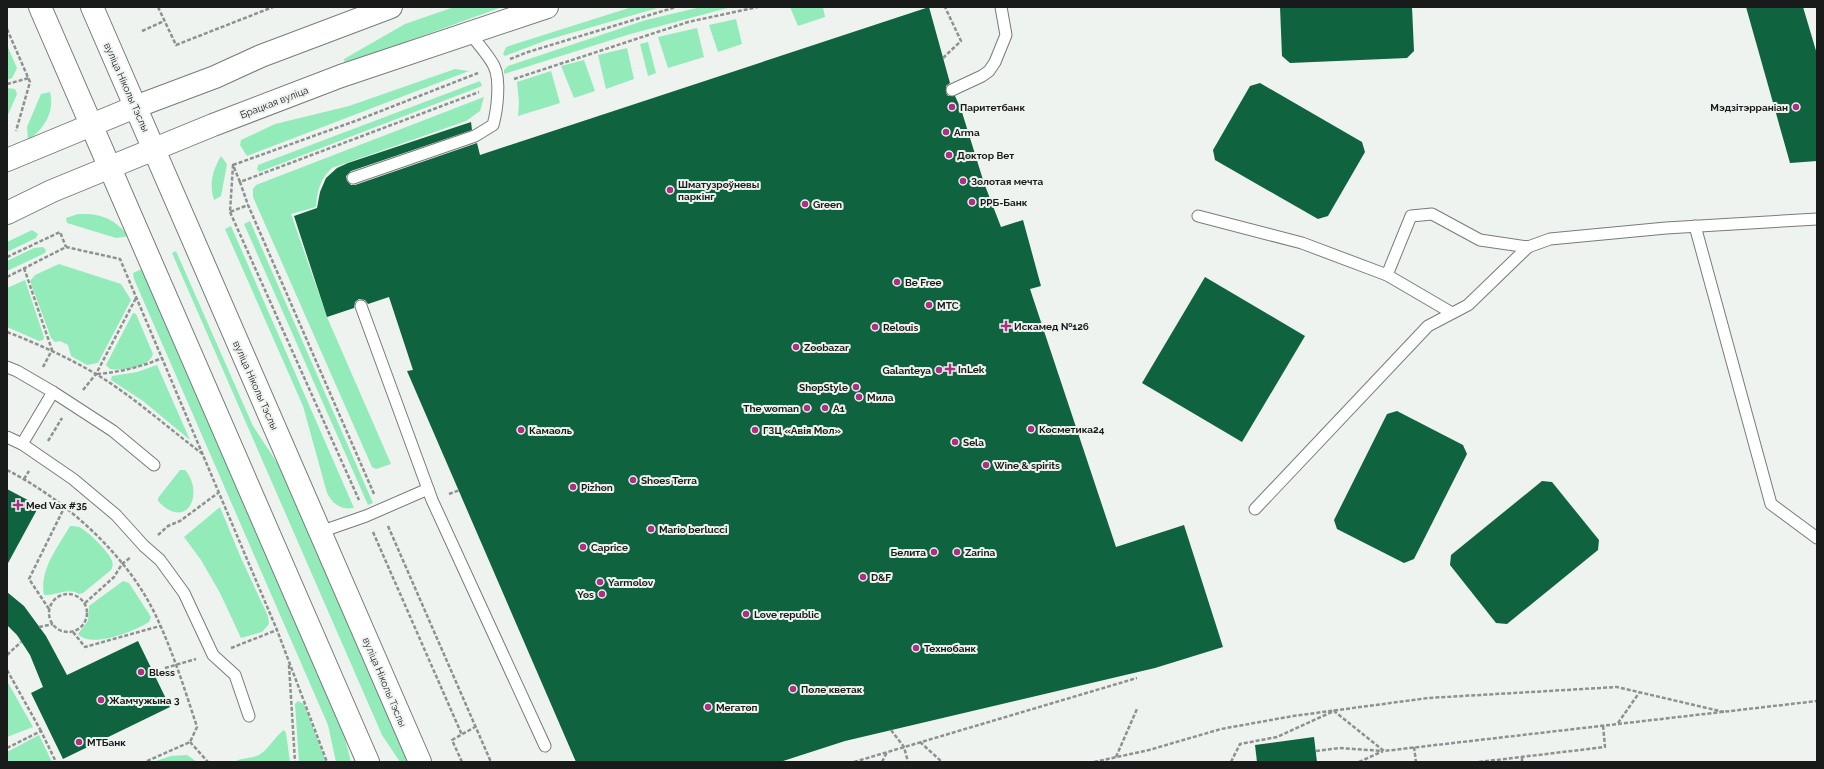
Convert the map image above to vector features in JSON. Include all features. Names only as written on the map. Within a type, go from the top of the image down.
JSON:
[{"type":"main road","points":[[40,7],[368,762]]},
{"type":"main road","name":"вуліца Ніколы Тэслы","points":[[92,7],[420,762]]},
{"type":"main road","points":[[7,160],[92,124],[216,77],[324,32],[391,7]]},
{"type":"main road","name":"Брацкая вуліца","points":[[7,213],[52,191],[341,76],[547,7]]},
{"type":"lane","points":[[952,90],[982,76],[989,70],[1000,52],[1006,35],[1001,7]]},
{"type":"lane","points":[[353,178],[475,136],[493,126],[496,113],[497,85],[494,66],[470,32]]},
{"type":"lane","points":[[1387,275],[1411,216],[1432,214],[1480,240],[1528,247]]},
{"type":"lane","points":[[1198,216],[1302,243],[1387,275],[1452,313]]},
{"type":"lane","points":[[1255,509],[1428,326],[1468,305],[1528,247],[1550,239],[1695,226],[1817,219]]},
{"type":"lane","points":[[1695,226],[1772,504],[1817,538]]},
{"type":"lane","points":[[361,306],[428,489],[545,746]]},
{"type":"lane","points":[[7,368],[17,371],[53,392],[113,431],[154,465]]},
{"type":"lane","points":[[22,444],[53,392]]},
{"type":"lane","points":[[7,437],[22,444],[73,479],[116,515],[144,546],[160,560],[184,594],[213,655],[234,676],[250,716]]},
{"type":"lane","points":[[320,532],[366,516],[428,489]]},
{"type":"path","points":[[158,7],[176,45],[273,7]]},
{"type":"path","points":[[234,165],[358,120],[528,52],[676,7]]},
{"type":"path","points":[[240,182],[497,85],[688,22],[758,7]]},
{"type":"path","points":[[943,58],[961,41],[946,7]]},
{"type":"path","points":[[142,30],[164,21]]},
{"type":"path","points":[[7,29],[30,82],[18,124],[15,132],[11,135]]},
{"type":"path","points":[[7,84],[29,78]]},
{"type":"path","points":[[234,165],[248,205],[491,762]]},
{"type":"path","points":[[234,165],[230,212],[462,735]]},
{"type":"path","points":[[230,212],[248,205]]},
{"type":"path","points":[[7,257],[60,232],[66,247]]},
{"type":"path","points":[[7,277],[66,247],[120,259],[205,456],[218,493],[277,630],[327,762]]},
{"type":"path","points":[[24,268],[52,350]]},
{"type":"path","points":[[7,332],[52,350],[96,374],[120,390],[205,456]]},
{"type":"path","points":[[96,374],[122,372],[162,358]]},
{"type":"path","points":[[7,470],[24,479],[64,508],[96,534],[122,564],[142,591],[160,626],[176,664],[197,727],[190,742],[145,762]]},
{"type":"path","points":[[85,603],[114,577],[122,564],[168,526],[180,521],[218,493]]},
{"type":"path","points":[[49,609],[30,579],[64,508]]},
{"type":"path","points":[[65,593],[77,595],[85,603],[88,615],[86,621],[83,625],[72,632],[62,631],[53,624],[49,617],[49,609],[54,599],[65,593]]},
{"type":"path","points":[[39,627],[53,624]]},
{"type":"path","points":[[72,632],[85,647],[160,626]]},
{"type":"path","points":[[7,655],[22,642]]},
{"type":"path","points":[[289,662],[295,762]]},
{"type":"path","points":[[7,670],[41,731],[56,762]]},
{"type":"path","points":[[854,762],[1138,678]]},
{"type":"path","points":[[1094,762],[1149,750],[1222,729],[1293,716],[1436,698],[1617,687],[1724,712]]},
{"type":"path","points":[[1618,724],[1639,692]]},
{"type":"path","points":[[1316,751],[1339,748],[1384,751],[1817,701]]},
{"type":"path","points":[[1116,757],[1137,709]]},
{"type":"path","points":[[1334,711],[1384,751]]},
{"type":"path","points":[[1231,762],[1240,744],[1277,737],[1334,711]]},
{"type":"path","points":[[1479,762],[1605,747],[1603,725]]},
{"type":"path","points":[[462,762],[452,740],[475,727]]},
{"type":"path","points":[[891,730],[904,747],[908,762]]},
{"type":"path","points":[[7,748],[41,731]]},
{"type":"path","points":[[190,742],[208,762]]},
{"type":"path","points":[[920,742],[942,762]]},
{"type":"path","points":[[1414,747],[1416,762]]},
{"type":"path","points":[[1358,762],[1384,751]]},
{"type":"path","points":[[882,762],[887,752]]},
{"type":"path","points":[[1522,757],[1522,762]]},
{"type":"green space","points":[[454,7],[502,7],[345,64],[344,59],[405,24]]},
{"type":"green space","points":[[632,7],[661,7],[547,40],[505,56],[503,54],[506,47]]},
{"type":"green space","points":[[701,7],[731,7],[627,35],[504,74],[504,70],[508,66],[646,20]]},
{"type":"green space","points":[[790,7],[823,7],[825,17],[798,26]]},
{"type":"green space","points":[[736,19],[742,44],[718,52],[709,25]]},
{"type":"green space","points":[[697,28],[704,57],[668,68],[658,37]]},
{"type":"green space","points":[[648,42],[656,73],[648,76],[640,44]]},
{"type":"green space","points":[[7,45],[17,68],[12,78],[7,80]]},
{"type":"green space","points":[[627,48],[634,79],[606,89],[598,55]]},
{"type":"green space","points":[[584,60],[595,91],[574,98],[561,66]]},
{"type":"green space","points":[[455,69],[469,71],[247,156],[240,145],[241,140],[275,124],[349,106]]},
{"type":"green space","points":[[551,71],[560,103],[518,116],[519,103],[517,82]]},
{"type":"green space","points":[[480,81],[482,86],[259,172],[257,169],[258,165]]},
{"type":"green space","points":[[7,88],[15,89],[17,94],[7,117]]},
{"type":"green space","points":[[50,92],[51,106],[47,119],[39,131],[28,140],[27,127],[41,94]]},
{"type":"green space","points":[[484,97],[480,111],[466,121],[332,168],[322,181],[317,196],[316,207],[291,214],[327,317],[391,464],[376,469],[372,467],[253,197],[253,189],[256,185]]},
{"type":"green space","points":[[221,156],[227,164],[221,196],[214,200],[212,194],[212,178],[215,167]]},
{"type":"green space","points":[[78,214],[93,214],[106,218],[118,225],[129,236],[116,238],[67,223],[66,218]]},
{"type":"green space","points":[[250,221],[373,503],[368,505],[244,224]]},
{"type":"green space","points":[[231,226],[354,508],[338,506],[332,501],[327,493],[303,406],[225,229]]},
{"type":"green space","points":[[32,230],[38,234],[36,238],[7,252],[7,242]]},
{"type":"green space","points":[[43,247],[46,250],[45,253],[7,271],[7,261],[34,248]]},
{"type":"green space","points":[[176,251],[253,426],[289,481],[412,762],[400,762],[382,735],[172,253]]},
{"type":"green space","points":[[59,264],[121,284],[131,300],[98,363],[87,365],[71,356],[68,345],[60,341],[55,342],[51,338],[30,281],[35,275]]},
{"type":"green space","points":[[142,269],[341,723],[351,762],[336,762],[328,725],[134,279],[133,273]]},
{"type":"green space","points":[[25,280],[44,337],[43,340],[39,341],[7,327],[7,288]]},
{"type":"green space","points":[[133,313],[136,314],[153,354],[146,363],[134,368],[110,369],[106,365]]},
{"type":"green space","points":[[157,365],[190,440],[143,401],[111,380],[112,376],[137,372]]},
{"type":"green space","points":[[180,470],[185,470],[191,479],[193,498],[190,506],[185,511],[177,512],[168,510],[158,501],[158,498]]},
{"type":"green space","points":[[220,507],[241,558],[268,616],[269,624],[262,632],[241,638],[220,593],[201,560],[184,537]]},
{"type":"green space","points":[[70,526],[83,529],[98,542],[110,557],[113,563],[112,568],[83,593],[79,594],[70,591],[44,595],[44,577],[47,568],[55,550]]},
{"type":"green space","points":[[123,581],[129,583],[151,617],[149,622],[124,634],[102,639],[93,640],[84,638],[78,634],[88,621],[89,606]]},
{"type":"green space","points":[[7,681],[33,727],[7,737]]},
{"type":"green space","points":[[298,701],[304,704],[326,762],[299,762],[295,704]]},
{"type":"green space","points":[[284,730],[286,733],[290,762],[235,762],[259,755]]},
{"type":"green space","points":[[39,735],[52,762],[7,762],[7,752]]},
{"type":"green space","points":[[187,755],[197,762],[153,762],[171,756]]},
{"type":"building","name":"ГЗЦ «Авія Мол»","points":[[929,7],[950,83],[946,86],[946,93],[948,96],[955,96],[961,109],[984,183],[1001,227],[1023,220],[1041,286],[1030,289],[1116,547],[1184,525],[1223,647],[1155,668],[845,741],[780,762],[576,762],[407,371],[413,370],[389,297],[368,304],[365,300],[359,299],[355,302],[354,308],[327,317],[294,216],[317,208],[320,192],[326,178],[337,168],[471,122],[472,130],[351,171],[346,176],[347,181],[351,185],[355,185],[477,143],[480,155]]},
{"type":"building","points":[[1280,7],[1412,7],[1414,51],[1407,58],[1290,63],[1282,56]]},
{"type":"building","name":"Мэдзітэрраніан","points":[[1746,7],[1803,7],[1817,54],[1817,161],[1790,163]]},
{"type":"building","points":[[1260,83],[1362,142],[1365,152],[1328,216],[1318,219],[1215,160],[1213,150],[1250,86]]},
{"type":"building","points":[[1205,277],[1305,336],[1242,442],[1142,383]]},
{"type":"building","points":[[1397,411],[1463,445],[1467,454],[1414,559],[1404,563],[1337,529],[1334,520],[1387,414]]},
{"type":"building","points":[[1542,481],[1552,482],[1599,540],[1598,550],[1507,624],[1496,623],[1450,565],[1451,555]]},
{"type":"building","points":[[7,489],[39,506],[7,565]]},
{"type":"building","name":"Жамчужына 3","points":[[7,592],[24,606],[46,636],[67,675],[138,641],[170,707],[63,759],[31,693],[43,687],[30,655],[17,635],[7,625]]},
{"type":"building","points":[[1314,737],[1317,762],[1257,762],[1255,745]]},
{"type":"place","name":"Паритетбанк","points":[[952,107]]},
{"type":"place","name":"Мэдзітэрраніан","points":[[1796,107]]},
{"type":"place","name":"Arma","points":[[946,132]]},
{"type":"place","name":"Доктор Вет","points":[[949,155]]},
{"type":"place","name":"Золотая мечта","points":[[963,181]]},
{"type":"place","name":"Шматузроўневы паркінг","points":[[670,190]]},
{"type":"place","name":"РРБ-Банк","points":[[972,202]]},
{"type":"place","name":"Green","points":[[805,204]]},
{"type":"place","name":"Be Free","points":[[897,282]]},
{"type":"place","name":"МТС","points":[[929,305]]},
{"type":"place","name":"Искамед №126","points":[[1006,326]]},
{"type":"place","name":"Relouis","points":[[875,327]]},
{"type":"place","name":"Zoobazar","points":[[796,347]]},
{"type":"place","name":"InLek","points":[[950,369]]},
{"type":"place","name":"Galanteya","points":[[939,370]]},
{"type":"place","name":"ShopStyle","points":[[856,387]]},
{"type":"place","name":"Мила","points":[[859,397]]},
{"type":"place","name":"The woman","points":[[807,408]]},
{"type":"place","name":"А1","points":[[825,408]]},
{"type":"place","name":"Косметика24","points":[[1031,429]]},
{"type":"place","name":"Камаоль","points":[[521,430]]},
{"type":"place","name":"ГЗЦ «Авія Мол»","points":[[755,430]]},
{"type":"place","name":"Sela","points":[[955,442]]},
{"type":"place","name":"Wine & spirits","points":[[986,465]]},
{"type":"place","name":"Shoes Terra","points":[[633,480]]},
{"type":"place","name":"Pizhon","points":[[573,487]]},
{"type":"place","name":"Med Vax #35","points":[[18,505]]},
{"type":"place","name":"Mario berlucci","points":[[651,529]]},
{"type":"place","name":"Caprice","points":[[583,547]]},
{"type":"place","name":"Белита","points":[[934,552]]},
{"type":"place","name":"Zarina","points":[[957,552]]},
{"type":"place","name":"D&F","points":[[863,577]]},
{"type":"place","name":"Yarmolov","points":[[600,582]]},
{"type":"place","name":"Yos","points":[[602,594]]},
{"type":"place","name":"Love republic","points":[[746,614]]},
{"type":"place","name":"Технобанк","points":[[916,648]]},
{"type":"place","name":"Bless","points":[[141,672]]},
{"type":"place","name":"Поле кветак","points":[[793,689]]},
{"type":"place","name":"Жамчужына 3","points":[[101,700]]},
{"type":"place","name":"Мегатоп","points":[[708,707]]},
{"type":"place","name":"МТБанк","points":[[79,742]]}]
